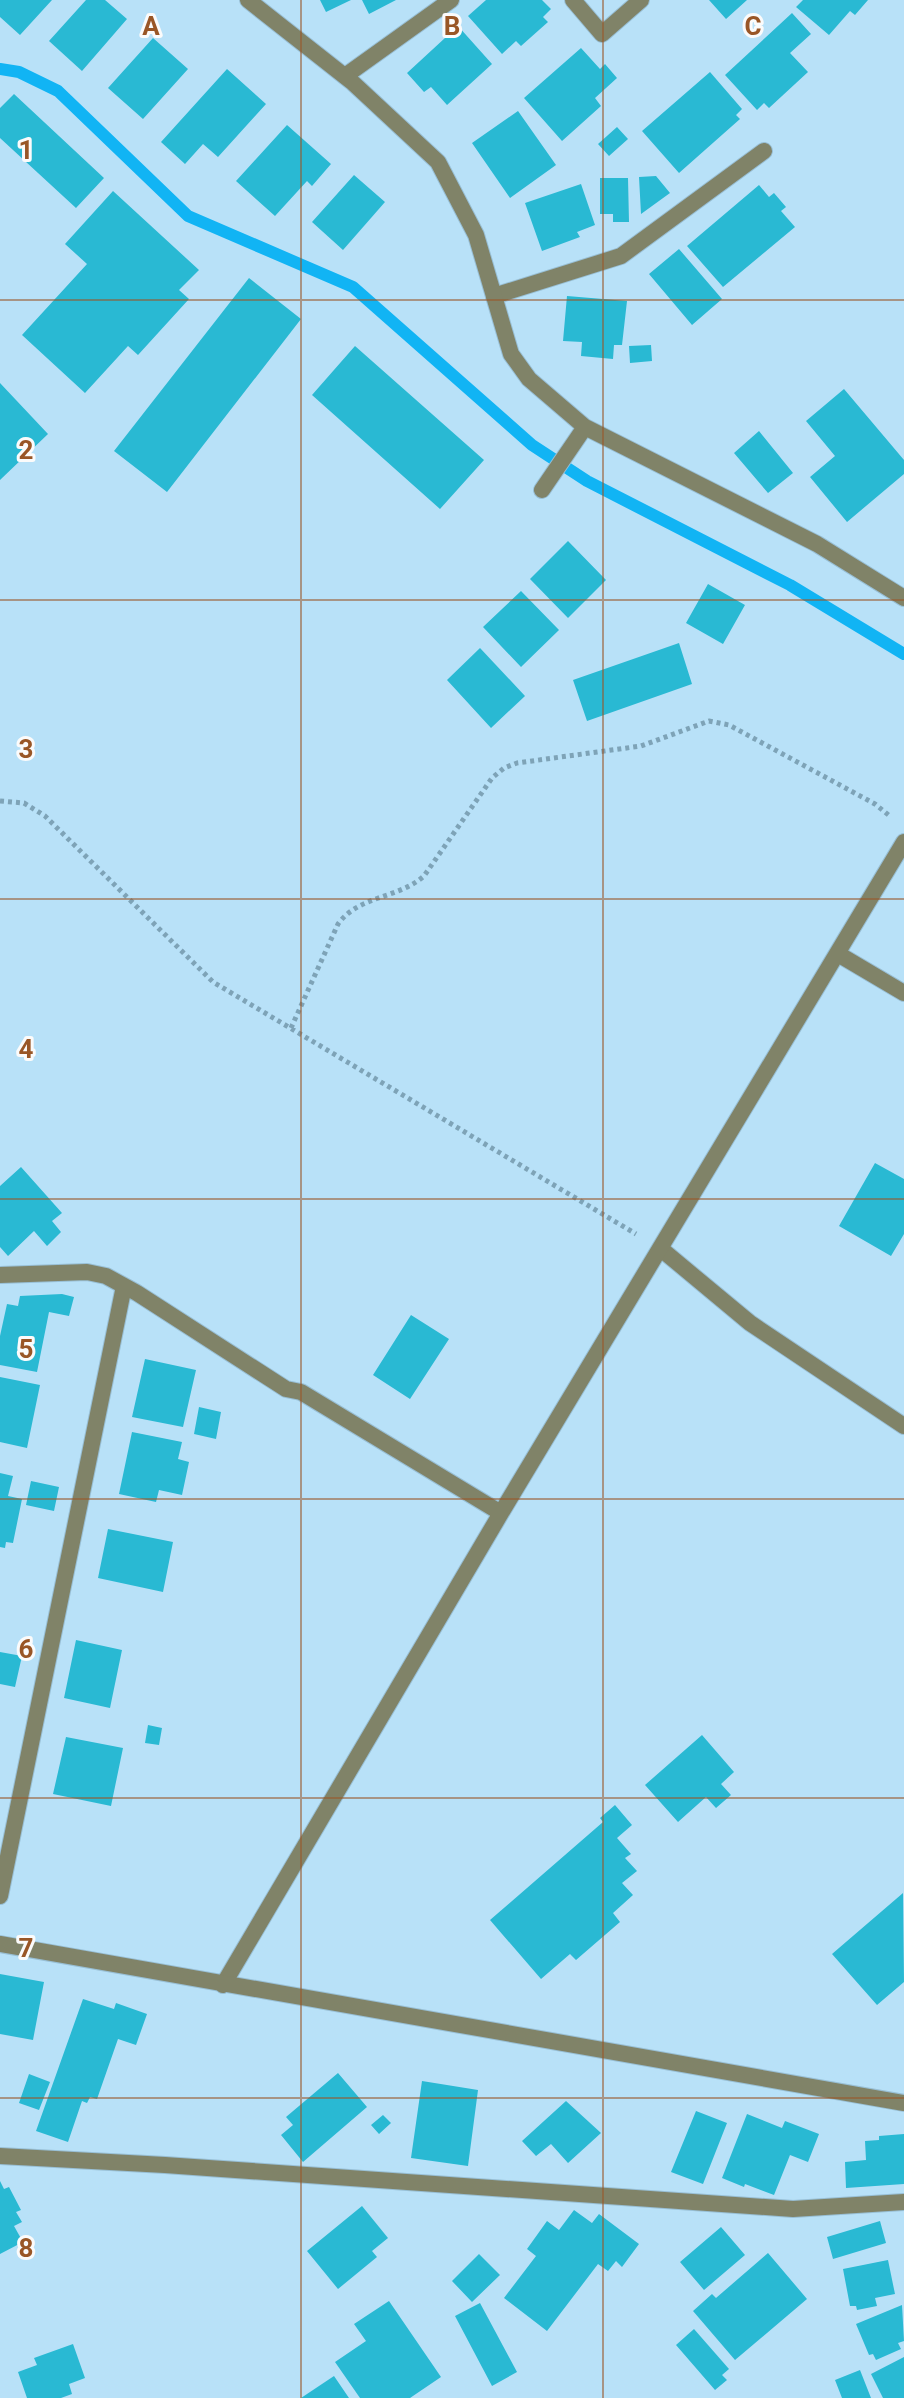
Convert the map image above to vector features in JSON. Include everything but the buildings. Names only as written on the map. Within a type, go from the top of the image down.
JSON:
[{"type":"street","points":[[248,0],[345,76],[438,162],[476,235],[511,354],[529,379],[581,434],[817,544],[904,598]]},
{"type":"street","points":[[345,76],[451,0]]},
{"type":"street","points":[[573,0],[602,34],[641,0]]},
{"type":"street","points":[[494,296],[621,256],[764,151]]},
{"type":"street","points":[[542,490],[581,434]]},
{"type":"street","points":[[223,1985],[501,1513],[904,842]]},
{"type":"street","points":[[838,954],[904,993]]},
{"type":"street","points":[[661,1249],[750,1323],[904,1426]]},
{"type":"street","points":[[0,1275],[87,1272],[106,1276],[286,1389],[301,1392],[501,1513]]},
{"type":"street","points":[[0,1896],[124,1286]]},
{"type":"street","points":[[0,1944],[904,2103]]},
{"type":"street","points":[[0,2156],[793,2209],[904,2202]]},
{"type":"path","points":[[291,1028],[333,935],[346,914],[360,904],[398,893],[424,876],[492,778],[504,768],[517,763],[641,746],[709,721],[729,725],[875,804],[894,820]]},
{"type":"path","points":[[0,801],[24,803],[45,816],[213,982],[661,1249]]},
{"type":"waterway","points":[[0,69],[19,72],[58,91],[188,216],[353,287],[532,445],[587,481],[790,585],[904,654]]}]
